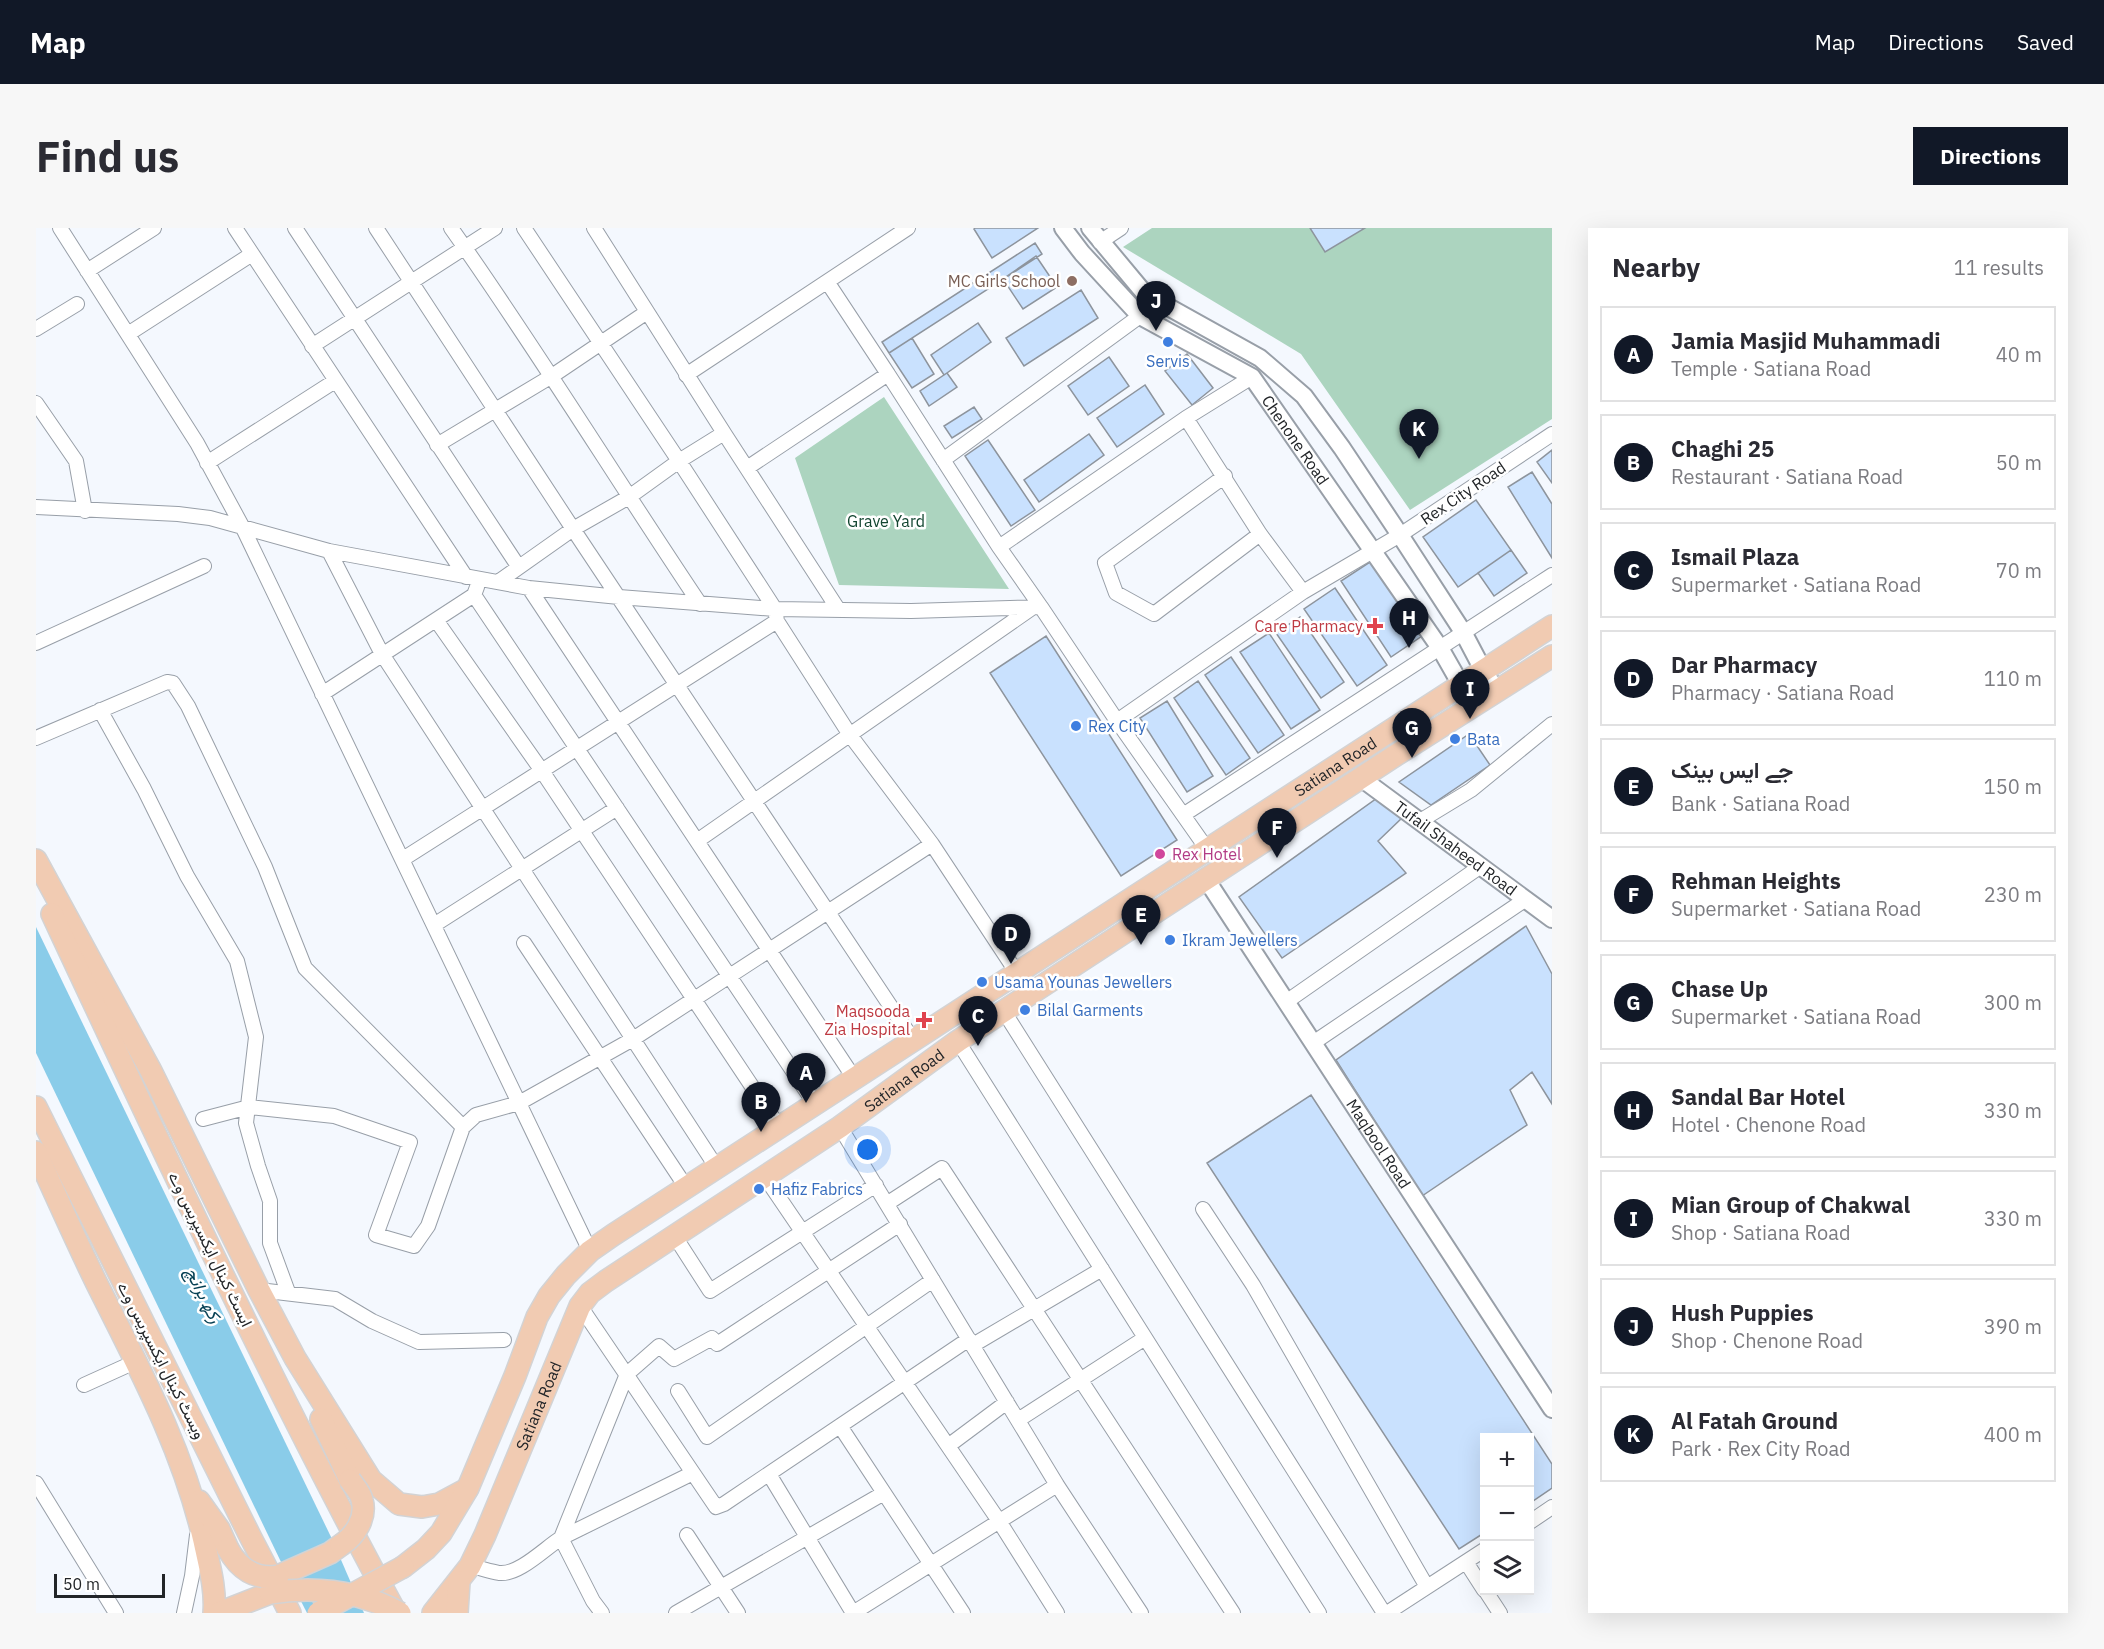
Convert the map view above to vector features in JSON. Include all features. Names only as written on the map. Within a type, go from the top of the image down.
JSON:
[{"type":"main road","name":"Satiana Road","points":[[318,1613],[403,1567],[426,1549],[441,1533],[468,1488],[522,1359],[537,1317],[549,1296],[590,1251],[1552,626]]},
{"type":"main road","name":"Satiana Road","points":[[433,1613],[465,1574],[485,1535],[552,1370],[580,1306],[590,1293],[674,1235],[765,1178],[840,1127],[957,1040],[1552,656]]},
{"type":"main road","points":[[36,860],[151,1071],[295,1358],[371,1480],[399,1504],[422,1507],[439,1504],[468,1488]]},
{"type":"main road","name":"ایسٹ کینال ایکسپریس وے","points":[[36,880],[280,1393],[396,1613]]},
{"type":"main road","name":"ویسٹ کینال ایکسپریس وے","points":[[36,1107],[290,1613]]},
{"type":"main road","points":[[36,1152],[97,1283],[137,1361],[178,1454],[191,1490],[210,1566],[215,1596],[214,1613]]},
{"type":"main road","points":[[191,1490],[219,1529],[236,1563],[262,1577],[278,1576],[330,1553],[348,1540],[364,1512],[362,1498],[334,1450],[295,1358]]},
{"type":"main road","points":[[522,1359],[552,1370]]},
{"type":"main road","points":[[457,1613],[465,1574]]},
{"type":"main road","points":[[219,1613],[270,1593],[311,1589],[364,1597],[400,1613]]},
{"type":"street","points":[[60,228],[197,443],[242,526],[590,1251]]},
{"type":"street","points":[[87,271],[154,228]]},
{"type":"street","points":[[235,228],[335,381],[471,577],[474,595],[815,1104]]},
{"type":"street","points":[[295,228],[436,445],[518,566]]},
{"type":"street","points":[[376,228],[913,1040]]},
{"type":"street","points":[[451,228],[552,376],[628,497],[700,604]]},
{"type":"street","points":[[312,346],[495,228]]},
{"type":"street","points":[[524,228],[679,461],[850,735],[932,844],[1017,973]]},
{"type":"street","points":[[594,228],[686,375],[838,609]]},
{"type":"street","points":[[686,375],[908,228]]},
{"type":"street","name":"Chenone Road","points":[[1063,228],[1082,253],[1140,316],[1252,377],[1440,648],[1473,706]]},
{"type":"street","name":"Chenone Road","points":[[1090,228],[1145,294],[1260,358],[1304,396],[1400,535],[1463,632],[1497,691]]},
{"type":"street","points":[[1100,242],[1121,228]]},
{"type":"street","points":[[128,334],[252,254]]},
{"type":"street","points":[[828,283],[944,460],[1036,608],[1207,849]]},
{"type":"street","points":[[36,329],[77,304]]},
{"type":"street","points":[[436,445],[552,376],[647,312]]},
{"type":"street","points":[[944,460],[1140,316]]},
{"type":"street","points":[[747,468],[888,374]]},
{"type":"street","points":[[999,547],[1186,418],[1252,377]]},
{"type":"street","points":[[207,463],[335,381]]},
{"type":"street","points":[[36,403],[76,461],[85,511]]},
{"type":"street","points":[[1186,418],[1260,534],[1303,592]]},
{"type":"street","points":[[498,582],[573,529],[628,497],[724,433]]},
{"type":"street","name":"Rex City Road","points":[[1117,721],[1303,592],[1400,535],[1552,434]]},
{"type":"street","points":[[1225,476],[1105,562],[1116,593],[1154,614],[1260,534]]},
{"type":"street","points":[[36,507],[178,514],[210,518],[329,551],[529,588],[700,604],[776,615],[838,609],[911,611],[1036,608]]},
{"type":"street","points":[[329,551],[382,654],[717,1168]]},
{"type":"street","points":[[36,643],[204,566]]},
{"type":"street","points":[[1183,815],[1552,575]]},
{"type":"street","points":[[529,588],[854,1078]]},
{"type":"street","points":[[322,694],[474,595]]},
{"type":"street","points":[[697,841],[1036,608]]},
{"type":"street","points":[[403,859],[618,722],[776,615]]},
{"type":"street","points":[[436,620],[542,771],[779,1127]]},
{"type":"street","points":[[36,738],[167,682],[173,683],[188,706],[265,867],[305,968],[463,1127]]},
{"type":"street","points":[[100,710],[144,789],[187,876],[237,961],[256,1037],[246,1123],[270,1201],[270,1243],[288,1292]]},
{"type":"street","points":[[1420,821],[1471,790],[1552,724]]},
{"type":"street","name":"Tufail Shaheed Road","points":[[1361,778],[1552,919]]},
{"type":"street","points":[[434,925],[617,808]]},
{"type":"street","points":[[203,1119],[249,1107],[334,1116],[410,1142],[376,1235],[414,1246],[428,1226],[463,1127],[476,1115],[519,1103],[633,1039],[932,844]]},
{"type":"street","points":[[1286,1002],[1481,866]]},
{"type":"street","name":"Maqbool Road","points":[[1206,879],[1552,1408]]},
{"type":"street","points":[[1313,1043],[1526,899]]},
{"type":"street","points":[[524,943],[686,1187]]},
{"type":"street","points":[[1004,1010],[1386,1613],[1480,1553]]},
{"type":"street","points":[[957,1040],[1319,1613]]},
{"type":"street","points":[[840,1127],[1057,1485],[1141,1613]]},
{"type":"street","points":[[888,1203],[942,1168],[1233,1613]]},
{"type":"street","points":[[765,1178],[999,1521],[1057,1613]]},
{"type":"street","points":[[674,1235],[710,1291],[876,1185]]},
{"type":"street","points":[[1203,1209],[1253,1285],[1427,1587]]},
{"type":"street","points":[[602,1613],[593,1601],[561,1538],[627,1374],[659,1346],[674,1359],[712,1338],[717,1344],[900,1224]]},
{"type":"street","points":[[580,1306],[716,1507],[724,1504],[904,1382],[1102,1269]]},
{"type":"street","points":[[678,1391],[707,1437],[933,1280]]},
{"type":"street","points":[[259,1290],[335,1299],[372,1321],[419,1342],[504,1340]]},
{"type":"street","points":[[1018,1420],[1145,1338]]},
{"type":"street","points":[[84,1385],[137,1361]]},
{"type":"street","points":[[948,1446],[1007,1402]]},
{"type":"street","points":[[840,1426],[963,1613]]},
{"type":"street","points":[[178,1454],[197,1527],[196,1554],[184,1613]]},
{"type":"street","points":[[465,1574],[501,1573],[522,1568],[543,1549],[561,1538],[693,1473]]},
{"type":"street","points":[[769,1474],[853,1613],[873,1608],[930,1564],[1057,1485]]},
{"type":"street","points":[[36,1483],[116,1613]]},
{"type":"street","points":[[676,1613],[884,1493]]},
{"type":"street","points":[[1534,1519],[1552,1507]]},
{"type":"street","points":[[687,1535],[738,1613]]},
{"type":"street","points":[[1466,1562],[1480,1583]]},
{"type":"street","points":[[1488,1595],[1500,1613]]},
{"type":"green space","points":[[1152,228],[1552,228],[1552,419],[1410,510],[1301,354],[1123,247]]},
{"type":"green space","name":"Grave Yard","points":[[884,397],[1009,589],[839,585],[795,458]]},
{"type":"water","name":"رکھ برانچ","points":[[36,927],[332,1539],[364,1613],[307,1613],[36,1053]]},
{"type":"building","points":[[975,228],[1038,228],[992,258]]},
{"type":"building","points":[[1310,228],[1365,228],[1325,252]]},
{"type":"building","points":[[1035,243],[1042,254],[889,353],[882,342]]},
{"type":"building","points":[[1036,256],[1057,287],[1023,309],[1003,279]]},
{"type":"building","points":[[1081,290],[1098,318],[1024,366],[1006,338]]},
{"type":"building","points":[[978,323],[991,342],[944,375],[931,355]]},
{"type":"building","points":[[912,338],[934,374],[912,388],[889,353]]},
{"type":"building","points":[[1187,354],[1213,388],[1192,405],[1165,371]]},
{"type":"building","points":[[1109,357],[1129,386],[1088,415],[1068,386]]},
{"type":"building","points":[[947,373],[957,387],[929,406],[920,391]]},
{"type":"building","points":[[1145,385],[1164,414],[1117,447],[1097,418]]},
{"type":"building","points":[[974,407],[982,419],[952,438],[944,426]]},
{"type":"building","points":[[1089,434],[1104,455],[1039,502],[1024,480]]},
{"type":"building","points":[[988,440],[1035,510],[1011,526],[965,456]]},
{"type":"building","points":[[1552,450],[1552,483],[1537,462]]},
{"type":"building","points":[[1532,472],[1552,504],[1552,558],[1508,487]]},
{"type":"building","points":[[1476,500],[1511,550],[1458,587],[1423,537]]},
{"type":"building","points":[[1511,550],[1527,573],[1494,596],[1478,573]]},
{"type":"building","points":[[1373,560],[1422,636],[1391,657],[1341,581]]},
{"type":"building","points":[[1335,588],[1387,665],[1357,686],[1304,609]]},
{"type":"building","points":[[1300,617],[1344,682],[1321,698],[1276,633]]},
{"type":"building","points":[[1269,633],[1320,710],[1291,729],[1240,652]]},
{"type":"building","points":[[1046,636],[1177,840],[1121,876],[990,673]]},
{"type":"building","points":[[1231,657],[1284,735],[1258,753],[1205,675]]},
{"type":"building","points":[[1198,681],[1250,758],[1226,775],[1174,698]]},
{"type":"building","points":[[1167,701],[1213,776],[1187,792],[1140,718]]},
{"type":"building","points":[[1469,734],[1490,765],[1431,805],[1399,782]]},
{"type":"building","points":[[1380,796],[1404,816],[1378,841],[1406,873],[1282,958],[1239,897]]},
{"type":"building","points":[[1526,926],[1552,974],[1552,1104],[1532,1072],[1510,1090],[1527,1125],[1422,1196],[1336,1060]]},
{"type":"building","points":[[1311,1095],[1532,1433],[1480,1433],[1480,1536],[1459,1549],[1207,1163]]},
{"type":"building","points":[[1534,1436],[1552,1464],[1552,1488],[1534,1500]]},
{"type":"place","name":"MC Girls School","points":[[1072,281]]},
{"type":"place","name":"Hush Puppies","points":[[1156,331]]},
{"type":"place","name":"Servis","points":[[1168,342]]},
{"type":"place","name":"Al Fatah Ground","points":[[1419,459]]},
{"type":"place","name":"Care Pharmacy","points":[[1375,626]]},
{"type":"place","name":"Sandal Bar Hotel","points":[[1409,648]]},
{"type":"place","name":"Mian Group of Chakwal","points":[[1470,719]]},
{"type":"place","name":"Rex City","points":[[1076,726]]},
{"type":"place","name":"Bata","points":[[1455,739]]},
{"type":"place","name":"Chase Up","points":[[1412,758]]},
{"type":"place","name":"Rex Hotel","points":[[1160,854]]},
{"type":"place","name":"Rehman Heights","points":[[1277,858]]},
{"type":"place","name":"Ikram Jewellers","points":[[1170,940]]},
{"type":"place","name":"جے ایس بینک","points":[[1141,945]]},
{"type":"place","name":"Dar Pharmacy","points":[[1011,964]]},
{"type":"place","name":"Usama Younas Jewellers","points":[[982,982]]},
{"type":"place","name":"Bilal Garments","points":[[1025,1010]]},
{"type":"place","name":"Maqsooda Zia Hospital","points":[[924,1020]]},
{"type":"place","name":"Ismail Plaza","points":[[978,1046]]},
{"type":"place","name":"Jamia Masjid Muhammadi","points":[[806,1103]]},
{"type":"place","name":"Chaghi 25","points":[[761,1132]]},
{"type":"place","name":"Hafiz Fabrics","points":[[759,1189]]}]
